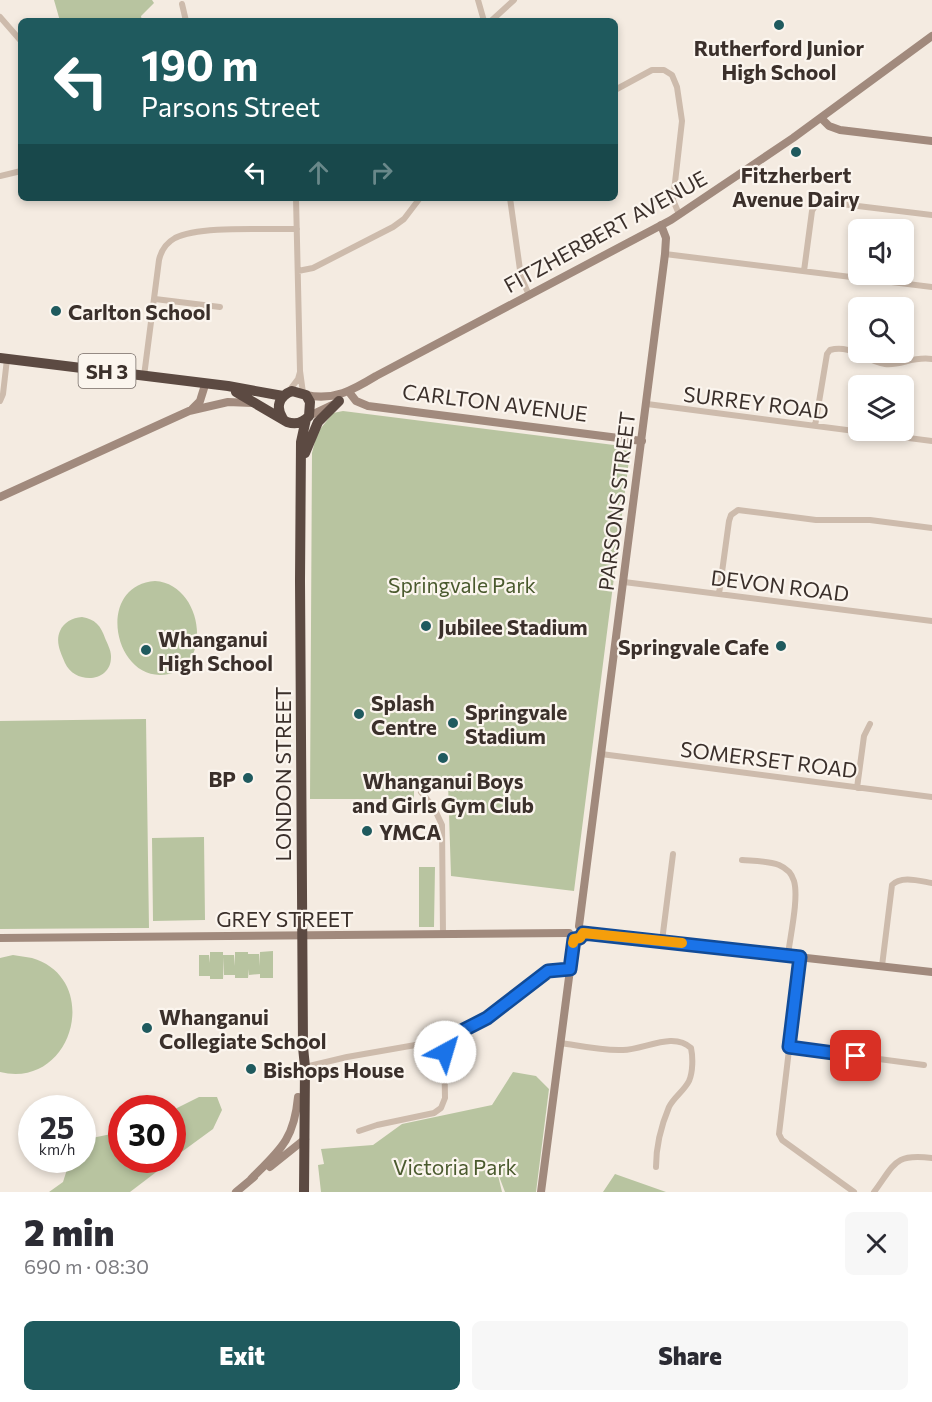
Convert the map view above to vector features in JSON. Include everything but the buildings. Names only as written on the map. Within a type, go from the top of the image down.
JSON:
[{"type":"highway","name":"SH 3","points":[[4,358],[218,386],[238,392],[285,420]]},
{"type":"highway","name":"SH 3","points":[[218,386],[285,394],[297,391],[305,394]]},
{"type":"highway","points":[[285,394],[280,400],[278,410],[285,420],[298,423],[308,418],[311,406],[305,394]]},
{"type":"highway","points":[[302,465],[307,444],[318,422],[339,401]]},
{"type":"highway","name":"LONDON STREET","points":[[304,1191],[300,1159],[305,1067],[300,590],[301,441],[308,418]]},
{"type":"highway","name":"LONDON STREET","points":[[285,420],[294,434],[302,465]]},
{"type":"highway","name":"LONDON STREET","points":[[303,1047],[299,1068],[298,1097],[304,1191]]},
{"type":"main road","name":"FITZHERBERT AVENUE","points":[[305,394],[327,398],[349,392],[661,225],[821,118],[932,36]]},
{"type":"main road","points":[[821,118],[829,126],[840,130],[932,141]]},
{"type":"main road","name":"PARSONS STREET","points":[[581,929],[666,254],[666,238],[661,225]]},
{"type":"main road","points":[[189,411],[200,401],[205,384]]},
{"type":"main road","points":[[308,418],[339,401],[349,392]]},
{"type":"main road","name":"CARLTON AVENUE","points":[[349,392],[360,404],[368,406],[642,441]]},
{"type":"main road","points":[[0,497],[189,411],[228,402],[258,404]]},
{"type":"main road","points":[[541,1192],[570,969],[572,927],[662,941],[932,972]]},
{"type":"main road","name":"GREY STREET","points":[[0,938],[443,934],[572,936]]},
{"type":"main road","points":[[236,1192],[286,1143],[294,1123],[298,1097]]},
{"type":"main road","points":[[251,1179],[302,1141]]},
{"type":"main road","points":[[286,1154],[295,1155],[300,1159]]},
{"type":"street","points":[[478,0],[483,18]]},
{"type":"street","points":[[494,18],[514,0]]},
{"type":"street","points":[[182,4],[185,18]]},
{"type":"street","points":[[0,16],[18,37]]},
{"type":"street","points":[[618,88],[651,70],[664,70],[672,75],[677,87],[682,121],[673,200],[679,214]]},
{"type":"street","points":[[0,176],[18,172]]},
{"type":"street","points":[[296,201],[300,371],[305,394]]},
{"type":"street","points":[[298,271],[313,268],[393,227],[404,219],[418,201]]},
{"type":"street","points":[[510,201],[521,277],[529,295]]},
{"type":"street","points":[[804,271],[812,211],[818,203],[825,201],[932,215]]},
{"type":"street","points":[[144,376],[160,254],[167,244],[177,237],[225,230],[297,229]]},
{"type":"street","points":[[666,254],[932,288]]},
{"type":"street","points":[[155,299],[220,307]]},
{"type":"street","points":[[815,426],[827,354],[830,350],[844,348],[883,363],[893,364],[913,358],[932,359]]},
{"type":"street","points":[[0,401],[3,394],[4,358]]},
{"type":"street","points":[[285,394],[296,383],[300,371]]},
{"type":"street","name":"SURREY ROAD","points":[[647,404],[932,441]]},
{"type":"street","points":[[719,594],[729,521],[731,515],[738,510],[816,520],[870,520],[932,528]]},
{"type":"street","name":"DEVON ROAD","points":[[624,582],[932,621]]},
{"type":"street","points":[[857,788],[864,736],[870,724]]},
{"type":"street","name":"SOMERSET ROAD","points":[[602,754],[932,797]]},
{"type":"street","points":[[420,792],[434,807],[442,825],[443,934]]},
{"type":"street","points":[[662,941],[673,854]]},
{"type":"street","points":[[742,860],[778,864],[792,876],[795,900],[788,955]]},
{"type":"street","points":[[882,966],[892,885],[896,880],[902,879],[932,883]]},
{"type":"street","points":[[800,957],[778,1127],[780,1137],[854,1192]]},
{"type":"street","points":[[305,1067],[347,1057],[444,1040],[487,1018],[548,971],[570,969]]},
{"type":"street","points":[[359,1131],[437,1111],[445,1098],[444,1040]]},
{"type":"street","points":[[561,1043],[622,1050],[669,1041],[685,1043],[691,1048],[693,1058],[689,1080],[669,1109],[656,1154],[656,1167]]},
{"type":"street","points":[[789,1047],[924,1065]]},
{"type":"street","points":[[874,1192],[902,1158],[911,1156],[932,1158]]},
{"type":"green space","points":[[54,0],[152,0],[154,3],[141,18],[59,18]]},
{"type":"green space","name":"Springvale Park","points":[[343,411],[622,446],[630,452],[574,891],[451,876],[448,783],[414,787],[414,799],[310,799],[312,453],[317,433],[333,413]]},
{"type":"green space","points":[[155,581],[172,586],[185,597],[193,612],[197,629],[196,646],[189,660],[178,671],[160,675],[144,671],[131,661],[122,646],[118,630],[118,612],[125,597],[137,586]]},
{"type":"green space","points":[[82,617],[91,619],[99,627],[111,654],[110,665],[106,672],[92,678],[84,678],[70,670],[58,643],[60,631],[64,625],[72,619]]},
{"type":"green space","points":[[146,719],[149,928],[0,929],[0,721]]},
{"type":"green space","points":[[204,837],[205,920],[153,921],[152,838]]},
{"type":"green space","points":[[419,867],[435,867],[434,927],[419,927]]},
{"type":"green space","points":[[273,951],[273,978],[260,978],[260,974],[249,975],[249,969],[248,978],[224,975],[224,957],[223,979],[199,976],[199,955],[209,955],[210,963],[210,952],[234,955],[235,966],[235,952],[259,954],[259,966],[260,952]]},
{"type":"green space","points":[[13,955],[32,958],[54,970],[67,987],[72,1008],[70,1030],[61,1049],[46,1065],[25,1073],[0,1072],[0,958]]},
{"type":"green space","name":"Victoria Park","points":[[513,1072],[536,1076],[549,1089],[536,1192],[505,1192],[497,1171],[502,1192],[321,1192],[318,1165],[324,1164],[321,1149],[373,1145],[402,1124],[492,1105]]},
{"type":"green space","points":[[199,1097],[217,1097],[222,1110],[213,1129],[186,1149],[186,1104]]},
{"type":"green space","points":[[108,1135],[108,1173],[155,1173],[130,1192],[49,1192],[63,1182],[66,1173],[96,1173],[96,1137]]},
{"type":"green space","points":[[615,1174],[666,1192],[603,1192]]},
{"type":"slow traffic","points":[[573,943],[574,939],[580,938],[583,933],[682,943]]},
{"type":"place","name":"Rutherford Junior High School","points":[[779,25]]},
{"type":"place","name":"Fitzherbert Avenue Dairy","points":[[796,152]]},
{"type":"place","name":"Carlton School","points":[[56,311]]},
{"type":"place","name":"Jubilee Stadium","points":[[426,626]]},
{"type":"place","name":"Springvale Cafe","points":[[781,646]]},
{"type":"place","name":"Whanganui High School","points":[[146,650]]},
{"type":"place","name":"Splash Centre","points":[[359,714]]},
{"type":"place","name":"Springvale Stadium","points":[[453,723]]},
{"type":"place","name":"Whanganui Boys and Girls Gym Club","points":[[443,758]]},
{"type":"place","name":"BP","points":[[248,778]]},
{"type":"place","name":"YMCA","points":[[367,831]]},
{"type":"place","name":"Whanganui Collegiate School","points":[[147,1028]]},
{"type":"place","name":"Bishops House","points":[[251,1069]]},
{"type":"route","points":[[445,1052],[444,1040],[487,1018],[508,1004],[537,978],[548,971],[570,969],[574,939],[580,938],[583,933],[800,957],[789,1047],[856,1056]]}]
